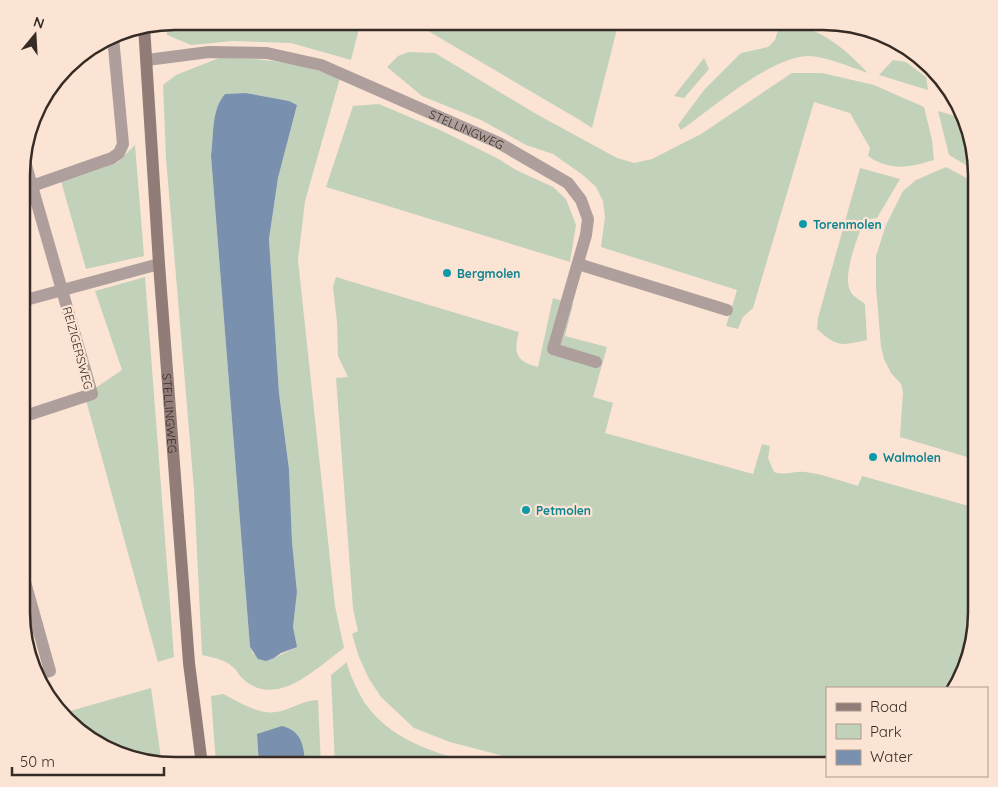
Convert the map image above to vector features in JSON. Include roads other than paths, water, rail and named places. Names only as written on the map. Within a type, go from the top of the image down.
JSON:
[{"type":"street","name":"STELLINGWEG","points":[[145,34],[159,264],[189,662],[201,757]]},
{"type":"street","points":[[32,186],[112,158],[119,153],[123,144],[114,44]]},
{"type":"street","name":"STELLINGWEG","points":[[147,60],[209,52],[267,53],[321,65],[499,143],[568,183],[581,200],[588,219],[578,264],[553,349],[596,362]]},
{"type":"street","name":"REIZIGERSWEG","points":[[30,179],[92,394],[30,414]]},
{"type":"street","name":"REIZIGERSWEG","points":[[63,290],[159,264]]},
{"type":"street","points":[[578,264],[727,310]]},
{"type":"street","points":[[30,299],[63,290]]},
{"type":"street","points":[[30,600],[50,671],[44,673]]},
{"type":"water","points":[[246,93],[289,101],[297,105],[278,178],[269,239],[279,393],[289,469],[292,542],[297,592],[293,627],[297,647],[266,661],[258,659],[250,647],[211,156],[217,107],[225,94]]},
{"type":"water","points":[[282,726],[289,728],[301,740],[304,757],[258,757],[257,734]]},
{"type":"place","name":"Torenmolen","points":[[803,224]]},
{"type":"place","name":"Bergmolen","points":[[447,273]]},
{"type":"place","name":"Walmolen","points":[[873,457]]},
{"type":"place","name":"Petmolen","points":[[526,510]]}]
